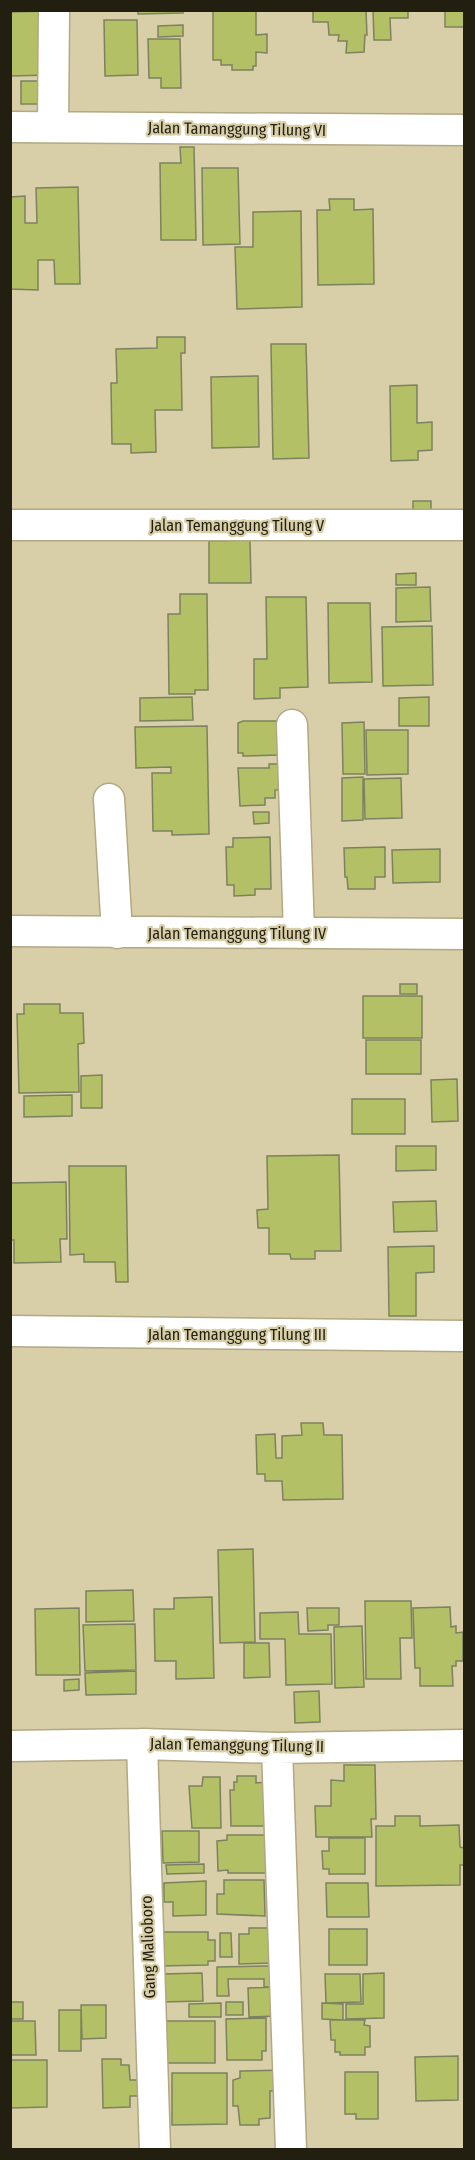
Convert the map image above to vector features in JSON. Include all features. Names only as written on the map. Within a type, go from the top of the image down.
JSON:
[{"type":"street","points":[[53,127],[54,10]]},
{"type":"street","name":"Jalan Tamanggung Tilung VI","points":[[10,127],[465,130]]},
{"type":"street","name":"Jalan Temanggung Tilung V","points":[[10,525],[465,525]]},
{"type":"street","points":[[292,724],[299,933]]},
{"type":"street","points":[[109,799],[117,933]]},
{"type":"street","name":"Jalan Temanggung Tilung IV","points":[[10,931],[465,934]]},
{"type":"street","name":"Jalan Temanggung Tilung III","points":[[10,1331],[465,1336]]},
{"type":"street","name":"Jalan Temanggung Tilung II","points":[[10,1746],[142,1744],[277,1748],[465,1745]]},
{"type":"street","name":"Gang Malioboro","points":[[142,1744],[155,2150]]},
{"type":"street","points":[[277,1748],[291,2150]]},
{"type":"building","points":[[138,10],[183,10],[183,13],[138,14]]},
{"type":"building","points":[[213,10],[256,10],[256,35],[267,34],[267,53],[256,52],[256,66],[253,66],[253,70],[232,70],[232,65],[221,65],[221,60],[213,60]]},
{"type":"building","points":[[313,10],[366,10],[367,35],[365,35],[364,52],[346,53],[347,41],[338,41],[339,35],[329,35],[328,22],[313,22]]},
{"type":"building","points":[[373,10],[408,10],[408,18],[390,18],[391,40],[374,40]]},
{"type":"building","points":[[445,10],[464,10],[464,27],[445,27]]},
{"type":"building","points":[[50,11],[51,75],[10,76],[10,12]]},
{"type":"building","points":[[104,20],[137,20],[138,75],[105,76]]},
{"type":"building","points":[[183,25],[183,36],[158,37],[158,26]]},
{"type":"building","points":[[148,39],[180,39],[181,88],[161,88],[161,78],[149,78]]},
{"type":"building","points":[[21,81],[45,81],[46,104],[21,104]]},
{"type":"building","points":[[180,147],[194,147],[196,240],[161,240],[160,163],[181,163]]},
{"type":"building","points":[[202,168],[238,168],[240,244],[203,245]]},
{"type":"building","points":[[78,187],[80,284],[55,284],[54,260],[38,260],[38,290],[10,289],[10,197],[25,196],[25,223],[37,223],[36,188]]},
{"type":"building","points":[[329,199],[354,199],[354,210],[373,209],[374,284],[318,285],[317,210],[330,210]]},
{"type":"building","points":[[301,211],[302,307],[237,309],[235,247],[253,247],[253,212]]},
{"type":"building","points":[[157,337],[185,337],[185,353],[181,353],[182,410],[155,410],[156,452],[131,453],[131,444],[112,444],[111,383],[117,383],[116,349],[157,348]]},
{"type":"building","points":[[271,344],[306,344],[309,458],[273,459]]},
{"type":"building","points":[[258,376],[259,447],[212,448],[211,377]]},
{"type":"building","points":[[417,385],[417,423],[432,422],[432,450],[418,451],[418,460],[391,461],[390,386]]},
{"type":"building","points":[[413,501],[431,501],[431,516],[413,517]]},
{"type":"building","points":[[250,540],[251,583],[209,583],[209,541]]},
{"type":"building","points":[[416,573],[416,585],[396,585],[396,574]]},
{"type":"building","points":[[430,587],[431,621],[396,622],[396,588]]},
{"type":"building","points":[[180,594],[207,594],[208,690],[195,690],[195,694],[169,694],[168,614],[180,614]]},
{"type":"building","points":[[266,597],[306,597],[308,687],[280,688],[280,698],[254,699],[254,659],[267,659]]},
{"type":"building","points":[[328,603],[370,603],[372,682],[329,683]]},
{"type":"building","points":[[432,626],[433,685],[383,686],[382,627]]},
{"type":"building","points":[[192,697],[193,720],[140,721],[140,698]]},
{"type":"building","points":[[429,697],[429,726],[399,726],[399,698]]},
{"type":"building","points":[[278,721],[279,755],[243,756],[243,753],[238,753],[238,723]]},
{"type":"building","points":[[364,722],[365,774],[343,774],[342,723]]},
{"type":"building","points":[[207,726],[209,834],[172,835],[172,831],[153,831],[152,773],[171,773],[171,767],[136,768],[135,727]]},
{"type":"building","points":[[366,730],[408,730],[408,774],[367,775]]},
{"type":"building","points":[[269,764],[286,764],[280,790],[275,790],[275,798],[265,798],[265,805],[240,806],[238,768],[269,768]]},
{"type":"building","points":[[363,777],[363,820],[342,821],[342,778]]},
{"type":"building","points":[[401,778],[402,818],[365,819],[364,779]]},
{"type":"building","points":[[253,812],[269,812],[269,823],[254,824]]},
{"type":"building","points":[[270,837],[271,889],[255,889],[255,895],[234,896],[234,885],[227,885],[226,847],[233,847],[233,838]]},
{"type":"building","points":[[385,847],[385,877],[375,877],[375,889],[348,889],[347,877],[345,877],[344,848]]},
{"type":"building","points":[[440,849],[440,882],[393,883],[392,850]]},
{"type":"building","points":[[400,984],[417,984],[417,994],[400,994]]},
{"type":"building","points":[[363,996],[422,996],[422,1038],[363,1038]]},
{"type":"building","points":[[24,1004],[60,1004],[60,1013],[83,1013],[84,1043],[78,1044],[79,1092],[19,1093],[17,1014],[24,1014]]},
{"type":"building","points":[[366,1040],[421,1040],[421,1074],[366,1074]]},
{"type":"building","points":[[102,1075],[102,1108],[81,1108],[81,1076]]},
{"type":"building","points":[[457,1079],[458,1121],[432,1122],[431,1080]]},
{"type":"building","points":[[72,1095],[72,1116],[24,1117],[24,1096]]},
{"type":"building","points":[[352,1099],[405,1099],[405,1134],[352,1134]]},
{"type":"building","points":[[396,1146],[436,1146],[436,1170],[396,1171]]},
{"type":"building","points":[[339,1155],[341,1251],[315,1251],[315,1259],[291,1259],[290,1254],[269,1254],[269,1228],[258,1228],[257,1210],[268,1209],[267,1156]]},
{"type":"building","points":[[69,1166],[126,1166],[128,1282],[116,1282],[115,1262],[84,1262],[84,1254],[70,1255]]},
{"type":"building","points":[[66,1182],[67,1239],[60,1239],[61,1262],[14,1263],[14,1240],[11,1240],[10,1183]]},
{"type":"building","points":[[436,1201],[437,1231],[394,1232],[393,1202]]},
{"type":"building","points":[[434,1246],[434,1272],[416,1273],[416,1316],[389,1316],[388,1247]]},
{"type":"building","points":[[301,1423],[323,1423],[324,1435],[342,1435],[343,1499],[283,1500],[282,1481],[265,1481],[265,1474],[257,1474],[256,1435],[275,1434],[276,1458],[282,1458],[282,1436],[302,1435]]},
{"type":"building","points":[[253,1549],[255,1642],[220,1643],[218,1550]]},
{"type":"building","points":[[133,1590],[134,1621],[86,1622],[86,1591]]},
{"type":"building","points":[[212,1597],[214,1678],[176,1679],[176,1661],[155,1661],[154,1609],[174,1609],[174,1598]]},
{"type":"building","points":[[365,1601],[411,1601],[412,1638],[400,1638],[401,1679],[366,1679]]},
{"type":"building","points":[[450,1607],[451,1627],[456,1626],[456,1633],[463,1632],[463,1661],[456,1661],[456,1666],[452,1666],[453,1686],[420,1686],[420,1668],[415,1668],[413,1608]]},
{"type":"building","points":[[79,1608],[80,1675],[36,1675],[35,1609]]},
{"type":"building","points":[[307,1608],[339,1608],[339,1625],[328,1625],[328,1630],[308,1631]]},
{"type":"building","points":[[298,1612],[299,1634],[331,1634],[332,1684],[286,1685],[285,1639],[260,1639],[260,1613]]},
{"type":"building","points":[[135,1624],[136,1670],[85,1671],[83,1625]]},
{"type":"building","points":[[362,1626],[364,1687],[335,1688],[334,1627]]},
{"type":"building","points":[[244,1643],[269,1643],[270,1677],[244,1678]]},
{"type":"building","points":[[136,1671],[136,1694],[86,1695],[85,1673]]},
{"type":"building","points":[[79,1679],[79,1690],[64,1691],[64,1680]]},
{"type":"building","points":[[319,1691],[320,1722],[295,1723],[294,1692]]},
{"type":"building","points":[[344,1765],[375,1765],[376,1819],[371,1819],[372,1837],[316,1837],[315,1806],[331,1806],[331,1780],[344,1781]]},
{"type":"building","points":[[237,1776],[256,1776],[256,1783],[266,1782],[267,1826],[231,1826],[230,1790],[234,1790]]},
{"type":"building","points":[[203,1777],[220,1777],[221,1828],[192,1828],[189,1786],[202,1786]]},
{"type":"building","points":[[395,1816],[420,1816],[420,1826],[459,1825],[460,1847],[464,1848],[464,1865],[460,1865],[460,1885],[376,1886],[376,1826],[395,1826]]},
{"type":"building","points":[[162,1831],[199,1831],[199,1862],[163,1863]]},
{"type":"building","points":[[227,1835],[266,1835],[266,1873],[218,1871],[217,1841],[227,1840]]},
{"type":"building","points":[[329,1838],[365,1838],[365,1874],[329,1874],[329,1869],[323,1869],[322,1851],[329,1851]]},
{"type":"building","points":[[204,1864],[204,1873],[167,1874],[166,1865]]},
{"type":"building","points":[[224,1880],[264,1880],[265,1916],[217,1914],[217,1894],[224,1894]]},
{"type":"building","points":[[206,1881],[206,1915],[173,1916],[173,1902],[164,1902],[164,1883]]},
{"type":"building","points":[[326,1883],[368,1883],[369,1917],[327,1917]]},
{"type":"building","points":[[249,1928],[275,1928],[275,1963],[239,1964],[239,1934],[249,1934]]},
{"type":"building","points":[[329,1929],[367,1929],[367,1965],[329,1965]]},
{"type":"building","points":[[159,1932],[208,1932],[208,1940],[215,1940],[215,1961],[208,1961],[208,1965],[159,1966]]},
{"type":"building","points":[[220,1933],[231,1933],[232,1957],[220,1957]]},
{"type":"building","points":[[274,1966],[275,1987],[264,1987],[264,1979],[228,1979],[229,1996],[217,1996],[217,1967]]},
{"type":"building","points":[[202,1973],[203,2001],[162,2002],[162,1974]]},
{"type":"building","points":[[384,1973],[384,2018],[346,2019],[346,2004],[363,2004],[363,1974]]},
{"type":"building","points":[[325,1974],[360,1974],[361,2002],[326,2003]]},
{"type":"building","points":[[280,1987],[281,2016],[249,2017],[248,1988]]},
{"type":"building","points":[[11,2002],[23,2002],[23,2019],[11,2019]]},
{"type":"building","points":[[226,2002],[243,2002],[243,2015],[226,2015]]},
{"type":"building","points":[[221,2003],[221,2017],[189,2017],[189,2004]]},
{"type":"building","points":[[322,2003],[343,2004],[343,2020],[322,2019]]},
{"type":"building","points":[[81,2005],[106,2005],[106,2038],[82,2039]]},
{"type":"building","points":[[59,2010],[81,2010],[81,2051],[59,2051]]},
{"type":"building","points":[[266,2018],[266,2051],[262,2051],[262,2060],[227,2060],[226,2019]]},
{"type":"building","points":[[330,2020],[365,2020],[364,2025],[370,2026],[370,2047],[365,2047],[365,2055],[340,2055],[340,2052],[335,2052],[335,2040],[331,2040]]},
{"type":"building","points":[[10,2021],[35,2021],[36,2055],[10,2055]]},
{"type":"building","points":[[160,2021],[215,2021],[215,2063],[160,2063]]},
{"type":"building","points":[[458,2056],[458,2100],[416,2101],[415,2057]]},
{"type":"building","points":[[102,2059],[121,2059],[121,2065],[129,2065],[130,2080],[143,2080],[143,2096],[130,2096],[130,2107],[103,2108]]},
{"type":"building","points":[[10,2060],[47,2060],[47,2107],[10,2108]]},
{"type":"building","points":[[284,2070],[284,2091],[270,2091],[270,2118],[259,2119],[259,2125],[240,2125],[238,2106],[233,2106],[233,2080],[240,2078],[240,2071]]},
{"type":"building","points":[[345,2072],[378,2072],[378,2119],[356,2119],[356,2114],[345,2114]]},
{"type":"building","points":[[172,2073],[227,2073],[227,2124],[172,2125]]}]
